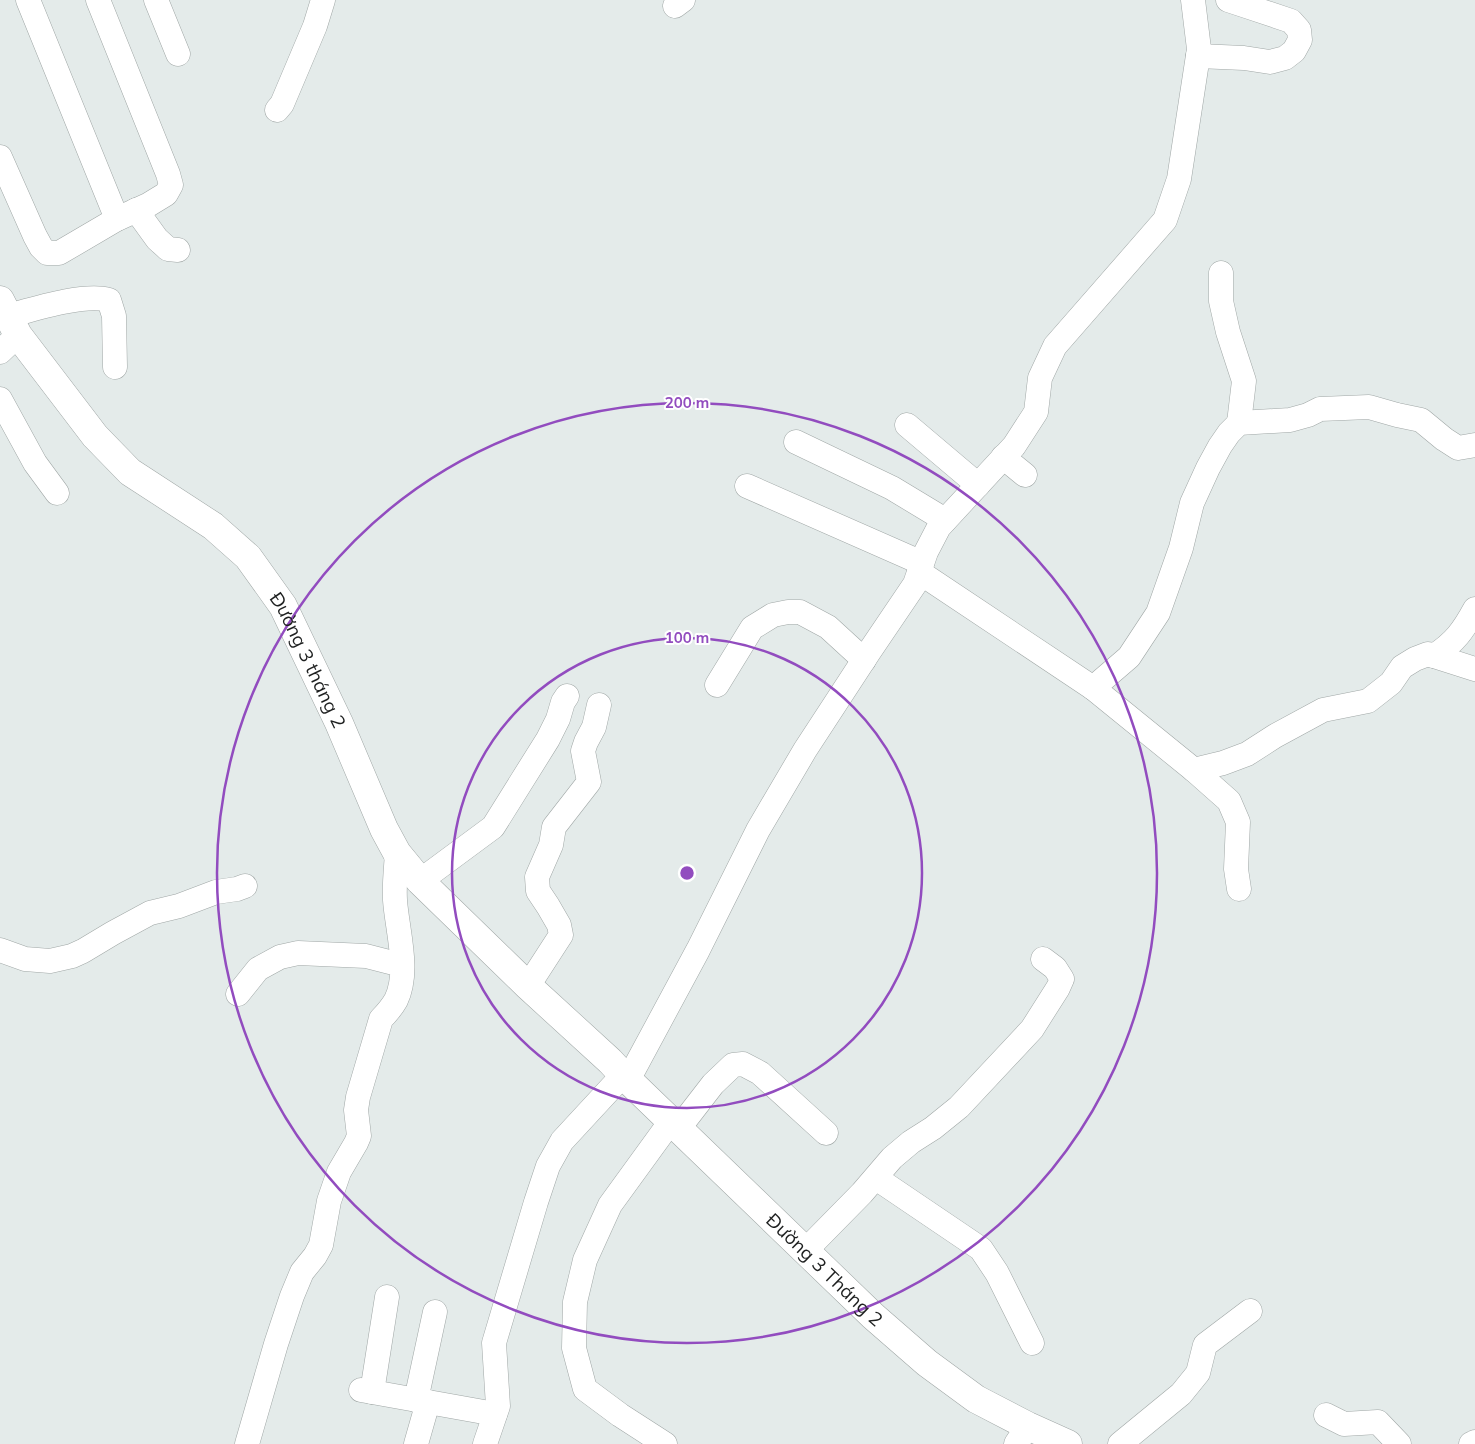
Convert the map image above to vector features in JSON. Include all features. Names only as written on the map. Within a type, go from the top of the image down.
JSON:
[{"type":"main road","name":"Đường 3 tháng 2","points":[[7,326],[95,436],[130,472],[213,526],[248,557],[283,606],[339,723],[396,853],[420,881],[620,1072]]},
{"type":"main road","name":"Đường 3 Tháng 2","points":[[620,1072],[873,1316],[927,1363],[1022,1435],[1068,1444]]},
{"type":"street","points":[[28,0],[126,215],[168,250],[178,250]]},
{"type":"street","points":[[0,157],[35,236],[46,252],[59,253],[166,194],[171,185],[168,174],[98,0]]},
{"type":"street","points":[[156,0],[178,54]]},
{"type":"street","points":[[277,110],[282,104],[315,26],[323,0]]},
{"type":"street","points":[[485,1444],[498,1406],[494,1343],[548,1166],[562,1141],[620,1072],[698,950],[758,830],[805,750],[915,584],[926,552],[939,526],[1014,446],[1036,412],[1040,378],[1055,346],[1165,220],[1178,179],[1199,49],[1193,0]]},
{"type":"street","points":[[1198,56],[1244,58],[1270,62],[1285,58],[1294,51],[1300,40],[1299,30],[1291,21],[1228,0]]},
{"type":"street","points":[[1093,688],[1129,657],[1158,613],[1181,548],[1192,503],[1220,446],[1239,423],[1244,381],[1228,332],[1223,309],[1221,273]]},
{"type":"street","points":[[7,326],[51,304],[100,297],[109,300],[114,316],[115,367]]},
{"type":"street","points":[[0,399],[35,463],[57,493]]},
{"type":"street","points":[[1239,423],[1290,420],[1308,415],[1320,409],[1369,408],[1421,420],[1458,448],[1475,444]]},
{"type":"street","points":[[907,425],[978,485]]},
{"type":"street","points":[[796,442],[892,488],[945,520]]},
{"type":"street","points":[[1003,457],[1025,475]]},
{"type":"street","points":[[747,486],[920,568],[1093,688],[1194,770],[1229,801],[1238,822],[1236,869],[1239,889]]},
{"type":"street","points":[[1434,656],[1450,646],[1466,627],[1475,609]]},
{"type":"street","points":[[717,685],[752,628],[774,615],[788,612],[800,612],[828,627],[864,660]]},
{"type":"street","points":[[1194,770],[1223,763],[1247,754],[1275,736],[1323,710],[1368,702],[1391,683],[1402,666],[1428,654],[1475,669]]},
{"type":"street","points":[[420,881],[493,827],[548,740],[567,696]]},
{"type":"street","points":[[528,986],[561,935],[559,925],[538,891],[537,877],[551,845],[554,827],[589,782],[583,751],[594,727],[599,705]]},
{"type":"street","points":[[247,1444],[292,1296],[302,1272],[321,1245],[329,1201],[339,1172],[359,1136],[356,1110],[360,1086],[381,1018],[396,999],[401,980],[402,955],[394,899],[396,853]]},
{"type":"street","points":[[0,950],[25,958],[50,961],[72,956],[150,913],[179,906],[216,892],[245,886]]},
{"type":"street","points":[[238,994],[258,969],[280,957],[298,953],[366,956],[401,964]]},
{"type":"street","points":[[806,1250],[862,1193],[892,1158],[960,1107],[1032,1029],[1062,979],[1054,968],[1043,959]]},
{"type":"street","points":[[665,1444],[620,1415],[585,1389],[574,1348],[575,1302],[585,1260],[610,1204],[675,1124],[733,1065],[743,1064],[760,1073],[826,1133]]},
{"type":"street","points":[[876,1178],[981,1249],[997,1273],[1032,1343]]},
{"type":"street","points":[[387,1297],[367,1391],[496,1414]]},
{"type":"street","points":[[1120,1444],[1181,1394],[1198,1373],[1206,1345],[1250,1311]]},
{"type":"street","points":[[416,1444],[435,1312]]},
{"type":"street","points":[[1326,1415],[1344,1424],[1378,1422],[1398,1444]]},
{"type":"street","points":[[1471,1444],[1475,1442]]}]
